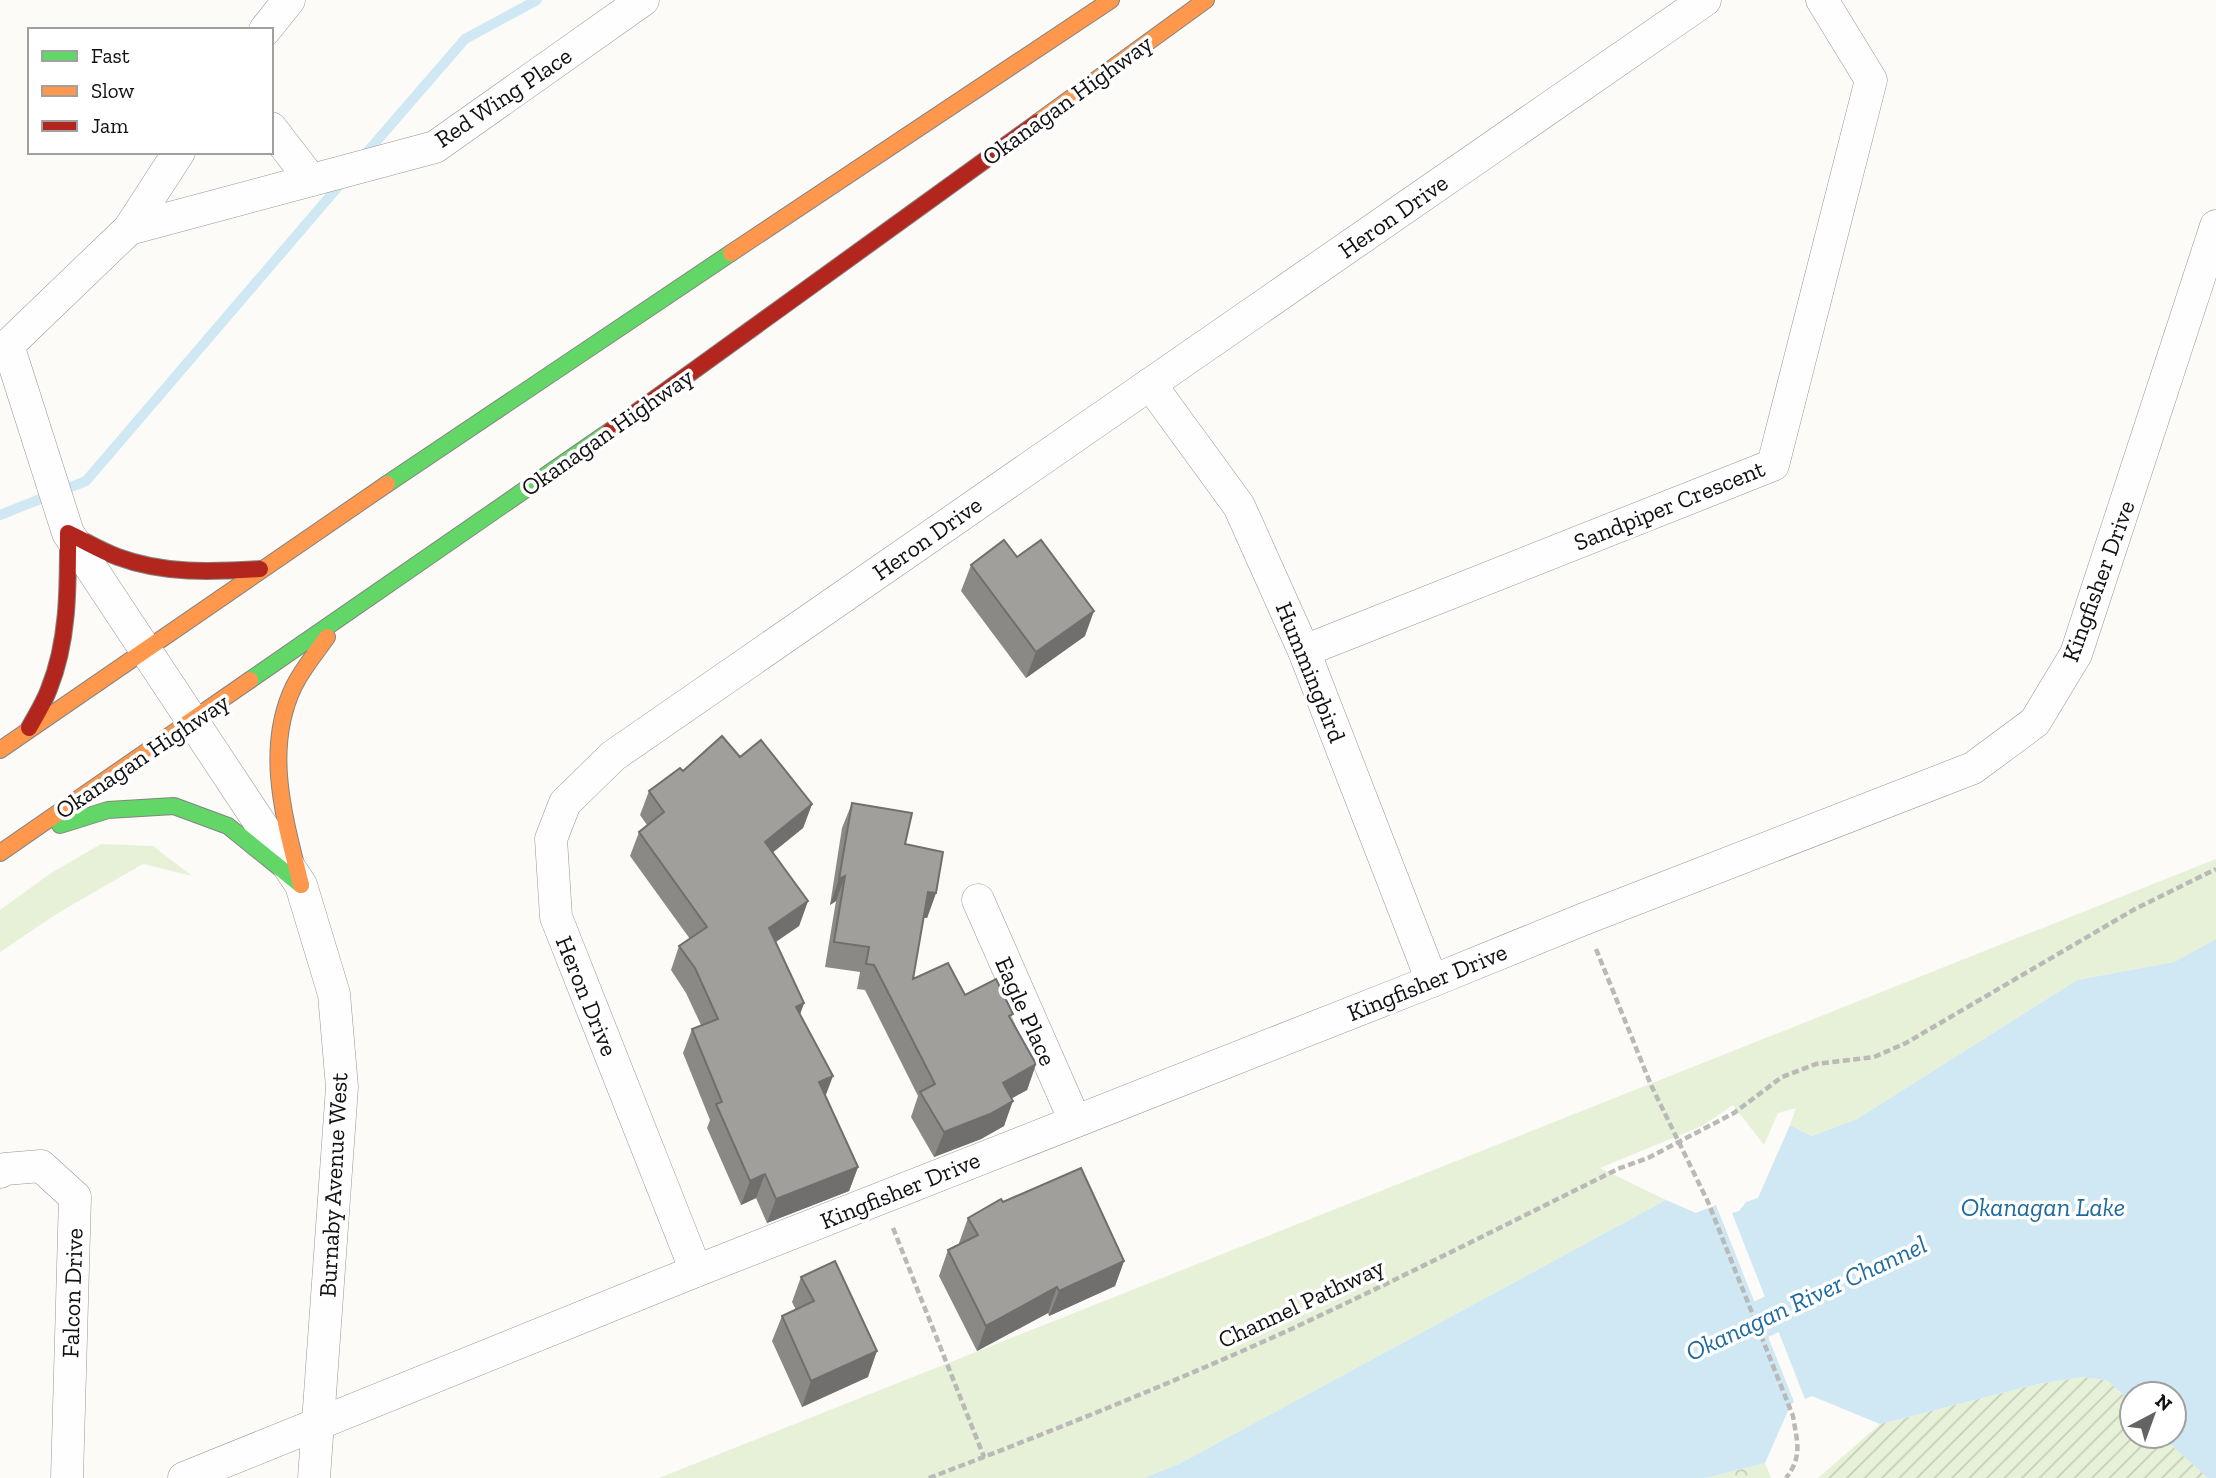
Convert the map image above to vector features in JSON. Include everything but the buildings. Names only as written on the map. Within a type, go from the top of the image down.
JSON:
[{"type":"highway","points":[[0,750],[611,332],[1111,0]]},
{"type":"highway","name":"Okanagan Highway","points":[[0,853],[646,406],[1206,0]]},
{"type":"highway","points":[[27,732],[51,686],[62,641],[68,588],[68,533],[119,557],[165,569],[209,572],[262,569]]},
{"type":"highway","points":[[301,885],[280,795],[277,738],[293,687],[339,620]]},
{"type":"highway","points":[[27,834],[108,810],[174,806],[228,826],[301,885]]},
{"type":"street","points":[[267,28],[289,0]]},
{"type":"street","name":"Red Wing Place","points":[[129,229],[435,147],[643,0]]},
{"type":"street","name":"Heron Drive","points":[[696,1271],[556,918],[551,839],[565,803],[613,756],[1706,0]]},
{"type":"street","name":"Sandpiper Crescent","points":[[1304,651],[1773,465],[1871,80],[1822,0]]},
{"type":"street","points":[[273,131],[311,180]]},
{"type":"street","points":[[4,349],[129,229],[178,154]]},
{"type":"street","name":"Kingfisher Drive","points":[[318,1423],[1584,919],[1973,768],[2035,722],[2076,654],[2216,226]]},
{"type":"street","name":"Burnaby Avenue West","points":[[4,349],[68,533],[301,885],[334,993],[342,1087],[314,1478]]},
{"type":"street","name":"Hummingbird","points":[[1150,384],[1239,506],[1304,651],[1432,981]]},
{"type":"street","name":"Eagle Place","points":[[978,900],[1074,1121]]},
{"type":"street","name":"Falcon Drive","points":[[0,1172],[5,1169],[41,1166],[75,1197],[67,1478]]},
{"type":"street","points":[[184,1478],[318,1423]]},
{"type":"path","name":"Channel Pathway","points":[[929,1478],[1076,1422],[1285,1331],[1448,1255],[1734,1114],[1782,1077],[1816,1064],[1874,1056],[1906,1042],[2135,909],[2216,870]]},
{"type":"path","points":[[1584,919],[1651,1085],[1708,1202],[1793,1416],[1798,1447],[1796,1465],[1786,1478]]},
{"type":"path","points":[[881,1198],[984,1457]]},
{"type":"green space","points":[[101,844],[153,846],[192,876],[143,864],[58,913],[0,952],[0,910],[51,873]]},
{"type":"green space","points":[[2216,859],[2216,939],[2174,962],[2077,980],[1857,1119],[1812,1136],[1790,1125],[1796,1108],[1778,1113],[1764,1145],[1733,1105],[1702,1126],[1600,1168],[1666,1200],[1179,1464],[1144,1478],[659,1478]]},
{"type":"green space","points":[[2084,1377],[2108,1381],[2118,1390],[2118,1450],[2177,1450],[2208,1478],[1818,1478],[1880,1424],[2038,1384]]},
{"type":"green space","points":[[1765,1463],[1771,1478],[1706,1478]]},
{"type":"water","name":"Okanagan Lake","points":[[2216,939],[2216,1478],[2208,1478],[2177,1450],[2188,1450],[2188,1380],[2118,1380],[2118,1390],[2108,1381],[2084,1377],[2038,1384],[1880,1424],[1812,1396],[1805,1399],[1732,1213],[1739,1211],[1746,1202],[1758,1198],[1790,1125],[1812,1136],[1857,1119],[2077,980],[2174,962]]},
{"type":"water","points":[[1666,1200],[1696,1213],[1716,1205],[1794,1402],[1765,1463],[1706,1478],[1144,1478],[1179,1464]]},
{"type":"waterway","points":[[362,158],[465,39],[537,0]]},
{"type":"waterway","points":[[0,515],[86,481],[343,181]]},
{"type":"waterway","name":"Okanagan River Channel","points":[[1712,1342],[1820,1292]]},
{"type":"traffic: fast","points":[[387,484],[731,253]]},
{"type":"traffic: fast","points":[[250,680],[610,431]]},
{"type":"traffic: fast","points":[[60,825],[108,810],[174,806],[228,826],[301,885]]},
{"type":"traffic: slow","points":[[731,253],[1111,0]]},
{"type":"traffic: slow","points":[[1038,122],[1206,0]]},
{"type":"traffic: slow","points":[[0,750],[387,484]]},
{"type":"traffic: slow","points":[[301,885],[280,785],[280,735],[294,686],[327,637]]},
{"type":"traffic: slow","points":[[0,853],[250,680]]},
{"type":"traffic: jam","points":[[610,431],[1038,122]]},
{"type":"traffic: jam","points":[[29,728],[56,670],[64,632],[68,533],[135,563],[206,571],[260,569]]}]
